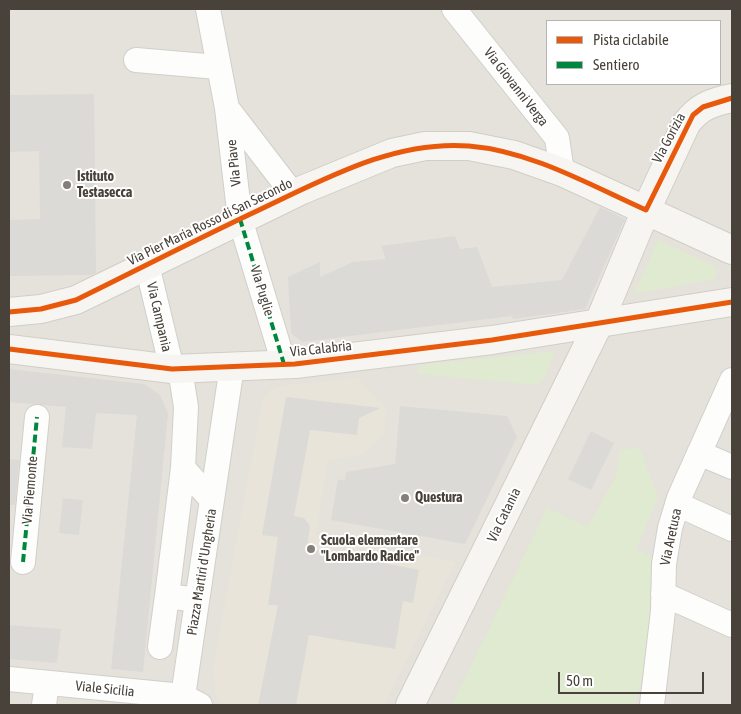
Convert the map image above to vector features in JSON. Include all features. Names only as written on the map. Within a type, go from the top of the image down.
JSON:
[{"type":"street","name":"Via Piave","points":[[208,9],[227,108],[240,219]]},
{"type":"street","name":"Via Giovanni Verga","points":[[454,9],[556,138],[562,172]]},
{"type":"street","points":[[136,60],[218,68]]},
{"type":"street","name":"Via Gorizia","points":[[598,324],[646,210],[693,115],[703,107],[732,98]]},
{"type":"street","name":"Via Piave","points":[[227,108],[293,194]]},
{"type":"street","name":"Via Pier Maria Rosso di San Secondo","points":[[9,312],[41,309],[76,300],[293,194],[392,153],[425,146],[469,146],[514,154],[562,172],[732,250]]},
{"type":"street","name":"Via Puglie","points":[[240,219],[284,364]]},
{"type":"street","name":"Via Campania","points":[[147,265],[176,369]]},
{"type":"street","name":"Via Calabria","points":[[29,351],[176,369],[284,364],[492,340],[598,324],[730,299]]},
{"type":"street","points":[[29,351],[26,332],[31,319],[41,309]]},
{"type":"street","name":"Via Catania","points":[[410,705],[598,324]]},
{"type":"street","points":[[212,500],[232,366]]},
{"type":"street","points":[[160,647],[183,468],[186,407],[176,369]]},
{"type":"street","name":"Via Aretusa","points":[[652,705],[663,594],[664,564],[670,528],[699,453],[732,380]]},
{"type":"street","name":"Via Piemonte","points":[[23,562],[37,417]]},
{"type":"street","points":[[699,453],[732,467]]},
{"type":"street","name":"Piazza Martiri d'Ungheria","points":[[183,468],[212,500],[197,600],[191,701]]},
{"type":"street","points":[[678,504],[732,529]]},
{"type":"street","points":[[663,594],[732,625]]},
{"type":"street","points":[[166,596],[197,600]]},
{"type":"street","name":"Viale Sicilia","points":[[9,679],[45,694],[191,701]]},
{"type":"shaded area","points":[[9,9],[732,9],[732,705],[9,705]]},
{"type":"shaded area","name":"Scuola elementare \"Lombardo Radice\"","points":[[358,378],[387,408],[384,434],[364,454],[328,461],[316,535],[456,562],[384,705],[222,705],[215,695],[213,667],[263,397],[270,390],[280,386]]},
{"type":"green space","points":[[658,240],[713,265],[717,272],[715,279],[634,294]]},
{"type":"green space","points":[[555,351],[544,379],[537,385],[418,374],[419,365]]},
{"type":"green space","points":[[640,448],[658,498],[636,550],[655,558],[648,649],[636,705],[452,705],[547,508],[588,527],[617,474],[619,450]]},
{"type":"building","name":"Istituto Testasecca","points":[[94,94],[96,273],[91,275],[9,276],[9,220],[40,219],[39,151],[9,152],[9,95]]},
{"type":"building","points":[[600,207],[625,219],[585,309],[513,319],[512,316],[302,342],[291,333],[288,277],[320,262],[320,277],[353,262],[386,259],[381,246],[455,236],[460,249],[477,247],[492,287],[562,280]]},
{"type":"building","points":[[9,369],[144,384],[160,395],[164,404],[168,414],[143,672],[111,669],[137,415],[96,413],[92,449],[62,447],[66,407],[9,402]]},
{"type":"building","points":[[286,397],[381,408],[359,418],[357,435],[310,430],[294,516],[304,518],[310,526],[307,548],[419,570],[413,603],[403,601],[395,649],[309,635],[296,705],[258,705],[278,605],[268,605],[278,537],[262,535]]},
{"type":"building","points":[[400,406],[507,416],[517,437],[465,544],[331,520],[338,479],[345,481],[346,472],[395,464]]},
{"type":"building","points":[[591,431],[614,443],[591,490],[568,479]]},
{"type":"building","points":[[9,459],[19,460],[15,505],[9,505]]},
{"type":"building","points":[[63,498],[83,500],[79,535],[59,533]]},
{"type":"building","points":[[9,625],[61,629],[57,663],[9,659]]},
{"type":"marked path","points":[[240,219],[284,364]]},
{"type":"marked path","points":[[23,562],[37,417]]},
{"type":"cycle path","points":[[9,312],[41,309],[76,300],[309,186],[361,164],[387,155],[414,149],[441,146],[469,146],[515,155],[560,170],[646,210],[693,115],[703,107],[732,98]]},
{"type":"cycle path","points":[[9,349],[172,369],[295,364],[492,340],[732,302]]},
{"type":"place","name":"Istituto Testasecca","points":[[67,185]]},
{"type":"place","name":"Questura","points":[[405,498]]},
{"type":"place","name":"Scuola elementare \"Lombardo Radice\"","points":[[311,549]]}]
